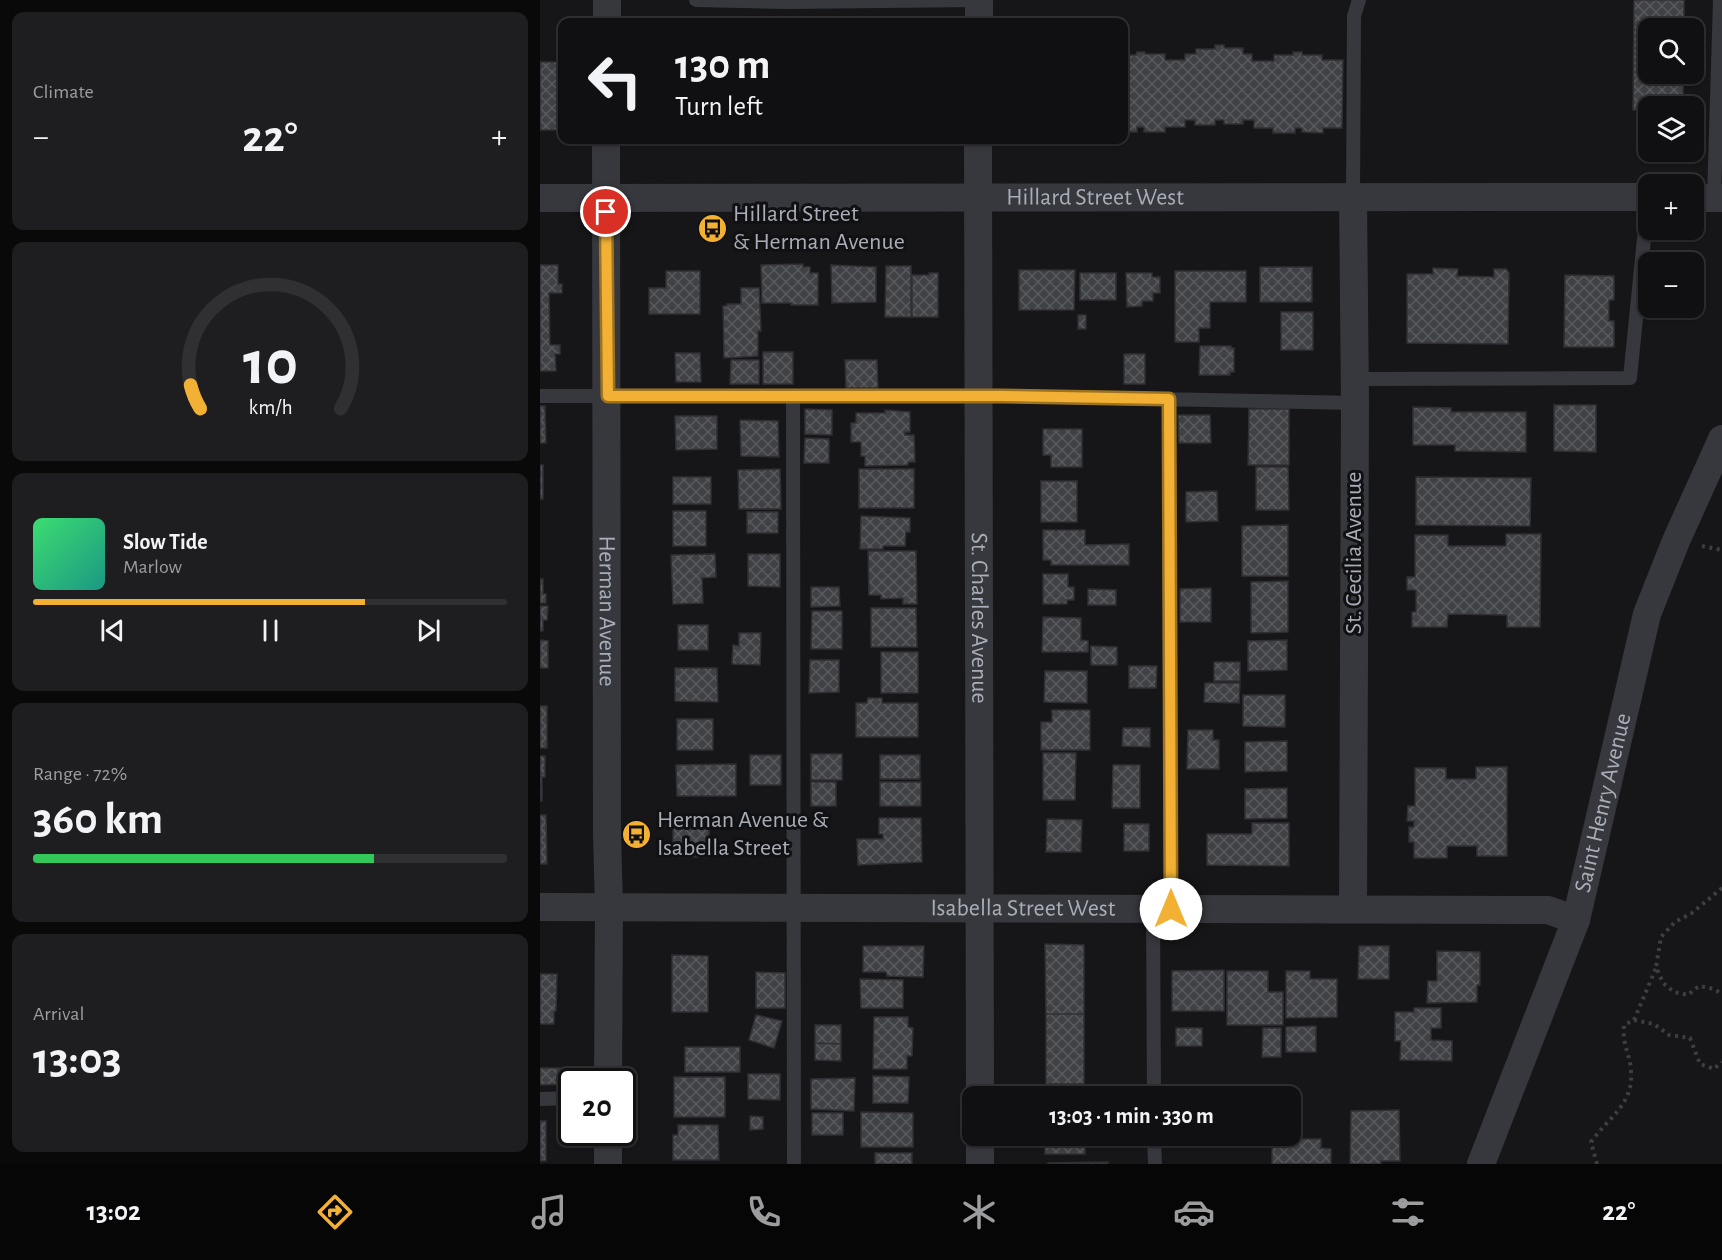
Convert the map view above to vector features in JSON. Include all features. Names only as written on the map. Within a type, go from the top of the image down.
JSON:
[{"type":"street","points":[[607,0],[607,18]]},
{"type":"street","points":[[979,0],[979,18]]},
{"type":"street","name":"Herman Avenue","points":[[606,144],[608,1068]]},
{"type":"street","name":"St. Charles Avenue","points":[[978,144],[980,1086]]},
{"type":"street","name":"Hillard Street West","points":[[540,198],[1638,198]]},
{"type":"street","name":"St. Cecilia Avenue","points":[[1353,198],[1353,908]]},
{"type":"street","name":"Saint Henry Avenue","points":[[1481,1164],[1576,920],[1647,614],[1676,541],[1722,439]]},
{"type":"street","name":"Isabella Street West","points":[[540,907],[1548,910],[1576,920]]},
{"type":"street","points":[[608,1146],[608,1164]]},
{"type":"street","points":[[980,1146],[980,1164]]},
{"type":"lane","points":[[696,0],[787,2],[979,0]]},
{"type":"lane","points":[[1353,198],[1354,16],[1359,0]]},
{"type":"lane","points":[[1710,198],[1719,135],[1720,0]]},
{"type":"lane","points":[[540,396],[980,396],[1169,399],[1630,378],[1644,240]]},
{"type":"lane","points":[[793,396],[794,1164]]},
{"type":"lane","points":[[1154,1086],[1162,909],[1169,399]]},
{"type":"lane","points":[[540,1099],[558,1098]]},
{"type":"lane","points":[[1154,1146],[1155,1164]]},
{"type":"path","points":[[1634,1020],[1656,967],[1661,938],[1676,922],[1692,913],[1722,888]]},
{"type":"path","points":[[1656,967],[1663,983],[1674,992],[1688,995],[1699,986],[1714,988],[1722,994]]},
{"type":"path","points":[[1597,1164],[1592,1142],[1625,1103],[1631,1083],[1631,1069],[1622,1039],[1624,1025],[1634,1020],[1654,1024],[1670,1035],[1690,1038],[1700,1064],[1714,1069],[1722,1062]]},
{"type":"building","points":[[1634,0],[1684,0],[1684,18],[1638,18],[1638,84],[1683,84],[1683,96],[1638,96],[1638,110],[1633,110]]},
{"type":"building","points":[[1215,45],[1224,45],[1224,48],[1243,48],[1243,54],[1252,54],[1252,61],[1274,61],[1274,55],[1293,55],[1293,52],[1302,52],[1302,55],[1322,55],[1322,60],[1343,60],[1342,128],[1323,128],[1323,133],[1302,132],[1302,128],[1295,128],[1295,133],[1273,133],[1273,128],[1254,128],[1254,120],[1243,120],[1243,124],[1224,124],[1224,120],[1215,120],[1215,125],[1195,125],[1195,120],[1185,120],[1185,127],[1165,127],[1165,132],[1144,132],[1144,127],[1137,127],[1137,132],[1128,132],[1128,55],[1145,52],[1145,54],[1165,54],[1165,60],[1185,60],[1185,54],[1196,54],[1196,49],[1215,49]]},
{"type":"building","points":[[540,62],[558,62],[558,130],[540,130]]},
{"type":"building","points":[[803,264],[803,267],[810,267],[810,273],[818,273],[818,305],[762,303],[761,265]]},
{"type":"building","points":[[540,265],[558,265],[558,284],[562,284],[562,293],[549,293],[550,345],[560,345],[560,354],[555,354],[556,371],[540,371]]},
{"type":"building","points":[[831,265],[876,267],[876,302],[832,303]]},
{"type":"building","points":[[886,266],[911,266],[911,317],[885,317]]},
{"type":"building","points":[[1260,267],[1312,267],[1312,302],[1260,302]]},
{"type":"building","points":[[1433,268],[1458,269],[1457,276],[1494,277],[1494,269],[1506,269],[1509,273],[1508,344],[1407,343],[1407,274],[1433,274]]},
{"type":"building","points":[[1019,270],[1075,270],[1074,310],[1019,310]]},
{"type":"building","points":[[666,271],[700,271],[700,314],[649,314],[649,288],[666,288]]},
{"type":"building","points":[[1175,271],[1246,271],[1246,302],[1210,302],[1210,328],[1199,328],[1199,342],[1175,342]]},
{"type":"building","points":[[929,273],[938,273],[938,317],[912,317],[912,275],[929,275]]},
{"type":"building","points":[[1080,273],[1116,273],[1116,300],[1080,300]]},
{"type":"building","points":[[1126,273],[1152,273],[1152,277],[1160,277],[1160,293],[1153,293],[1153,301],[1142,301],[1142,306],[1127,307]]},
{"type":"building","points":[[1565,275],[1614,276],[1614,300],[1609,300],[1609,321],[1614,321],[1614,347],[1564,347]]},
{"type":"building","points":[[741,288],[759,288],[761,331],[758,331],[758,356],[724,358],[723,306],[741,304]]},
{"type":"building","points":[[1281,312],[1313,312],[1313,350],[1281,350]]},
{"type":"building","points":[[1078,315],[1086,315],[1086,329],[1078,329]]},
{"type":"building","points":[[1200,346],[1231,346],[1234,348],[1234,372],[1230,372],[1230,375],[1199,375]]},
{"type":"building","points":[[763,352],[793,352],[793,384],[763,384]]},
{"type":"building","points":[[675,353],[700,353],[701,382],[676,382]]},
{"type":"building","points":[[1124,354],[1145,354],[1145,384],[1124,384]]},
{"type":"building","points":[[731,360],[759,360],[759,384],[730,384]]},
{"type":"building","points":[[845,360],[877,360],[878,388],[846,388]]},
{"type":"building","points":[[1554,405],[1596,405],[1596,452],[1554,451]]},
{"type":"building","points":[[540,406],[545,406],[546,443],[540,443]]},
{"type":"building","points":[[1413,407],[1451,408],[1451,412],[1526,412],[1526,452],[1455,451],[1455,445],[1413,445]]},
{"type":"building","points":[[805,409],[832,410],[832,435],[805,434]]},
{"type":"building","points":[[1249,409],[1289,409],[1289,465],[1248,465]]},
{"type":"building","points":[[885,410],[910,412],[910,432],[905,432],[905,435],[914,435],[915,462],[908,462],[908,465],[865,466],[865,456],[861,456],[861,442],[851,442],[851,423],[856,423],[856,413],[885,413]]},
{"type":"building","points":[[1178,415],[1210,415],[1211,443],[1179,443]]},
{"type":"building","points":[[675,416],[717,416],[717,449],[676,450]]},
{"type":"building","points":[[740,420],[778,421],[779,457],[741,456]]},
{"type":"building","points":[[1043,429],[1082,429],[1082,467],[1051,467],[1051,455],[1043,455]]},
{"type":"building","points":[[805,438],[829,439],[829,463],[804,463]]},
{"type":"building","points":[[540,465],[543,465],[543,499],[540,499]]},
{"type":"building","points":[[1256,467],[1288,467],[1289,510],[1256,510]]},
{"type":"building","points":[[780,469],[781,509],[739,509],[738,470]]},
{"type":"building","points":[[859,469],[914,469],[914,508],[859,508]]},
{"type":"building","points":[[673,477],[711,477],[711,504],[673,504]]},
{"type":"building","points":[[1416,477],[1531,478],[1530,526],[1416,525]]},
{"type":"building","points":[[1041,481],[1077,481],[1077,522],[1041,522]]},
{"type":"building","points":[[1217,491],[1218,521],[1186,522],[1186,492]]},
{"type":"building","points":[[673,511],[706,511],[706,546],[673,546]]},
{"type":"building","points":[[747,512],[778,512],[778,533],[747,533]]},
{"type":"building","points":[[861,516],[910,518],[910,532],[906,532],[905,546],[860,549]]},
{"type":"building","points":[[1288,525],[1288,576],[1242,576],[1242,526]]},
{"type":"building","points":[[1043,530],[1085,530],[1085,545],[1129,544],[1129,565],[1051,565],[1051,560],[1043,560]]},
{"type":"building","points":[[1506,534],[1541,534],[1540,627],[1507,627],[1507,615],[1448,614],[1447,627],[1412,627],[1412,612],[1416,612],[1416,590],[1407,590],[1407,577],[1415,577],[1415,535],[1448,535],[1448,546],[1506,546]]},
{"type":"building","points":[[868,551],[916,551],[917,604],[903,604],[903,598],[881,599],[881,595],[869,595]]},
{"type":"building","points":[[715,554],[716,577],[702,578],[703,603],[673,604],[671,555]]},
{"type":"building","points":[[748,554],[780,554],[780,587],[748,586]]},
{"type":"building","points":[[1043,574],[1068,574],[1068,587],[1074,587],[1074,600],[1067,600],[1067,604],[1043,604]]},
{"type":"building","points":[[540,579],[543,579],[543,594],[546,594],[546,603],[540,603]]},
{"type":"building","points":[[1288,581],[1288,632],[1251,633],[1251,582]]},
{"type":"building","points":[[811,587],[839,587],[840,606],[811,607]]},
{"type":"building","points":[[1211,588],[1211,622],[1180,622],[1180,589]]},
{"type":"building","points":[[1088,589],[1116,590],[1116,605],[1088,605]]},
{"type":"building","points":[[540,606],[548,606],[547,620],[543,620],[543,631],[540,631]]},
{"type":"building","points":[[871,608],[916,608],[917,647],[871,647]]},
{"type":"building","points":[[812,611],[842,611],[842,649],[811,649]]},
{"type":"building","points":[[1043,617],[1081,618],[1081,640],[1088,641],[1088,652],[1042,652]]},
{"type":"building","points":[[678,625],[708,625],[708,650],[678,650]]},
{"type":"building","points":[[739,633],[761,633],[760,665],[732,664],[733,645],[739,646]]},
{"type":"building","points":[[540,640],[548,641],[548,668],[540,668]]},
{"type":"building","points":[[1287,640],[1287,670],[1248,671],[1248,641]]},
{"type":"building","points":[[1091,646],[1117,647],[1117,665],[1091,665]]},
{"type":"building","points":[[881,652],[918,652],[918,693],[881,693]]},
{"type":"building","points":[[810,660],[839,660],[839,692],[809,693]]},
{"type":"building","points":[[1214,662],[1240,662],[1240,681],[1214,681]]},
{"type":"building","points":[[1129,666],[1157,666],[1156,688],[1129,688]]},
{"type":"building","points":[[675,668],[717,668],[718,702],[675,701]]},
{"type":"building","points":[[1045,671],[1087,671],[1087,703],[1044,702]]},
{"type":"building","points":[[1205,683],[1240,683],[1239,703],[1204,702]]},
{"type":"building","points":[[1243,695],[1285,695],[1285,727],[1243,726]]},
{"type":"building","points":[[868,698],[882,698],[882,703],[918,703],[918,737],[856,737],[856,703],[867,703]]},
{"type":"building","points":[[540,706],[547,706],[547,748],[540,748]]},
{"type":"building","points":[[1052,710],[1090,710],[1090,750],[1041,750],[1041,722],[1052,722]]},
{"type":"building","points":[[677,719],[713,719],[713,750],[677,750]]},
{"type":"building","points":[[1123,728],[1150,728],[1150,747],[1122,746]]},
{"type":"building","points":[[1188,730],[1213,730],[1213,740],[1219,740],[1219,769],[1187,769]]},
{"type":"building","points":[[1287,741],[1287,771],[1245,772],[1245,742]]},
{"type":"building","points":[[1043,753],[1076,753],[1075,800],[1043,800]]},
{"type":"building","points":[[811,754],[842,754],[842,780],[811,780]]},
{"type":"building","points":[[750,755],[781,755],[781,785],[750,785]]},
{"type":"building","points":[[880,755],[920,755],[920,779],[880,779]]},
{"type":"building","points":[[540,756],[545,756],[542,801],[540,801]]},
{"type":"building","points":[[736,764],[736,796],[677,796],[676,765]]},
{"type":"building","points":[[1113,765],[1140,765],[1140,808],[1112,808]]},
{"type":"building","points":[[1476,767],[1507,767],[1507,856],[1477,856],[1477,846],[1447,846],[1447,858],[1414,858],[1414,842],[1409,842],[1409,827],[1414,827],[1414,821],[1407,821],[1408,806],[1415,806],[1415,768],[1446,768],[1446,779],[1476,779]]},
{"type":"building","points":[[811,782],[836,782],[836,806],[811,806]]},
{"type":"building","points":[[880,782],[921,782],[921,806],[880,806]]},
{"type":"building","points":[[1287,788],[1287,818],[1245,819],[1245,789]]},
{"type":"building","points":[[540,815],[546,815],[547,864],[540,864]]},
{"type":"building","points":[[879,818],[921,818],[922,862],[858,865],[857,839],[883,839],[883,834],[879,834]]},
{"type":"building","points":[[1047,819],[1082,820],[1081,852],[1046,852]]},
{"type":"building","points":[[1252,823],[1289,823],[1289,866],[1207,865],[1207,834],[1252,834]]},
{"type":"building","points":[[1124,824],[1149,824],[1149,851],[1124,851]]},
{"type":"building","points":[[673,826],[709,826],[709,857],[673,857]]},
{"type":"building","points":[[1045,944],[1084,945],[1084,1014],[1046,1014]]},
{"type":"building","points":[[863,946],[924,946],[923,977],[887,976],[886,972],[863,972]]},
{"type":"building","points":[[1359,946],[1389,946],[1389,979],[1358,979]]},
{"type":"building","points":[[1437,951],[1480,952],[1480,985],[1477,985],[1477,1002],[1427,1003],[1428,981],[1437,981]]},
{"type":"building","points":[[672,955],[708,956],[708,1012],[672,1012]]},
{"type":"building","points":[[1224,970],[1224,1011],[1172,1011],[1172,971]]},
{"type":"building","points":[[1227,971],[1268,971],[1268,992],[1283,992],[1283,1025],[1227,1025]]},
{"type":"building","points":[[1286,971],[1310,971],[1310,979],[1337,979],[1337,1017],[1286,1018]]},
{"type":"building","points":[[756,972],[785,973],[785,1008],[756,1008]]},
{"type":"building","points":[[540,974],[557,974],[554,1024],[540,1024]]},
{"type":"building","points":[[860,979],[903,980],[903,1008],[861,1008]]},
{"type":"building","points":[[1414,1008],[1441,1008],[1441,1028],[1431,1028],[1431,1040],[1452,1041],[1452,1061],[1400,1060],[1401,1041],[1395,1041],[1395,1012],[1414,1012]]},
{"type":"building","points":[[1046,1014],[1084,1014],[1084,1084],[1046,1084]]},
{"type":"building","points":[[756,1015],[782,1021],[774,1048],[749,1040]]},
{"type":"building","points":[[874,1017],[908,1017],[908,1027],[913,1028],[912,1056],[907,1056],[907,1069],[873,1069]]},
{"type":"building","points":[[815,1025],[841,1025],[841,1044],[815,1043]]},
{"type":"building","points":[[1316,1026],[1316,1052],[1286,1052],[1286,1027]]},
{"type":"building","points":[[1176,1028],[1202,1028],[1202,1046],[1176,1046]]},
{"type":"building","points":[[1263,1028],[1281,1028],[1281,1057],[1262,1057]]},
{"type":"building","points":[[815,1043],[841,1044],[841,1061],[815,1060]]},
{"type":"building","points":[[685,1047],[740,1047],[740,1072],[685,1072]]},
{"type":"building","points":[[540,1068],[558,1068],[558,1084],[540,1085]]},
{"type":"building","points":[[748,1074],[780,1074],[780,1100],[748,1099]]},
{"type":"building","points":[[873,1076],[909,1077],[908,1103],[873,1103]]},
{"type":"building","points":[[674,1077],[725,1077],[725,1117],[674,1117]]},
{"type":"building","points":[[855,1078],[854,1111],[811,1109],[811,1079]]},
{"type":"building","points":[[1399,1110],[1400,1161],[1381,1161],[1381,1164],[1350,1164],[1351,1111]]},
{"type":"building","points":[[861,1112],[913,1113],[913,1147],[861,1147]]},
{"type":"building","points":[[812,1113],[843,1113],[843,1135],[812,1135]]},
{"type":"building","points":[[750,1116],[763,1117],[763,1129],[750,1130]]},
{"type":"building","points":[[540,1121],[546,1121],[546,1161],[540,1161]]},
{"type":"building","points":[[678,1125],[718,1125],[719,1160],[673,1160],[673,1135],[678,1135]]},
{"type":"building","points":[[1301,1139],[1321,1139],[1321,1148],[1331,1149],[1331,1164],[1272,1164],[1272,1146],[1301,1146]]},
{"type":"building","points":[[1045,1146],[1085,1146],[1085,1154],[1045,1154]]},
{"type":"building","points":[[875,1153],[912,1153],[912,1164],[875,1164]]},
{"type":"building","points":[[1108,1162],[1108,1164],[1048,1164],[1048,1163]]},
{"type":"place","name":"Hillard Street & Herman Avenue","points":[[712,228]]},
{"type":"place","name":"Herman Avenue & Isabella Street","points":[[636,834]]},
{"type":"route","points":[[606,212],[608,396],[1001,396],[1169,399],[1171,909]]}]
